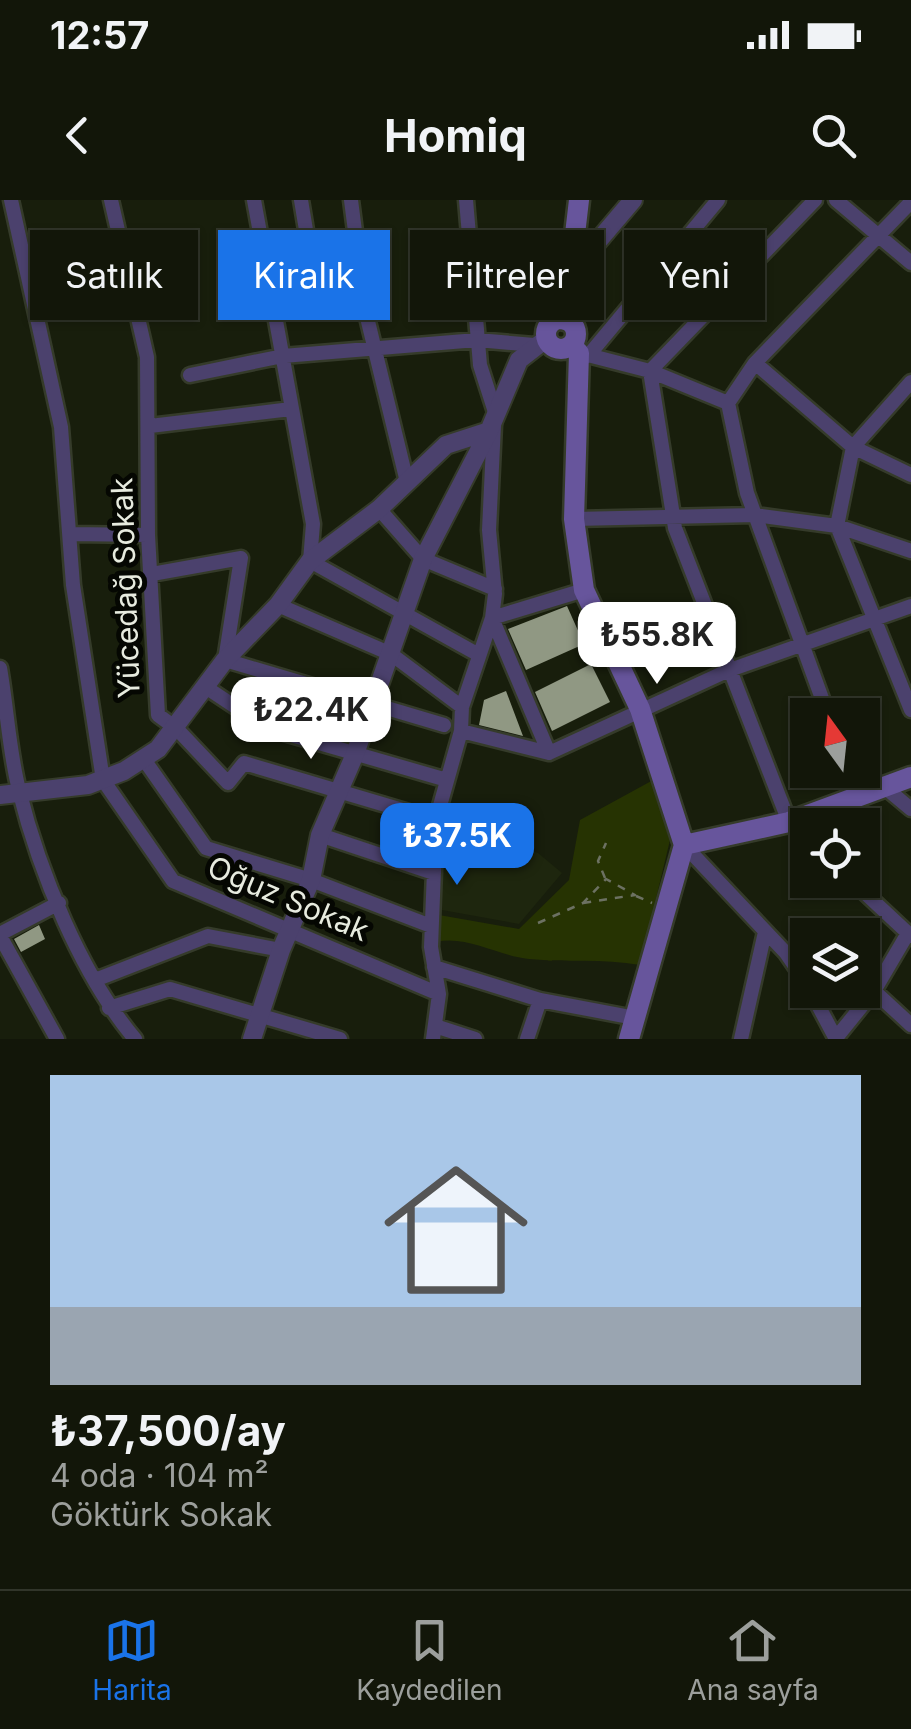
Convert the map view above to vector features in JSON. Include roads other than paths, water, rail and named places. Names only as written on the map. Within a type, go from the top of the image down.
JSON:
[{"type":"main road","points":[[576,230],[579,200]]},
{"type":"main road","points":[[580,351],[540,342],[550,324],[565,320],[576,330],[580,351],[574,518],[584,590],[640,710],[684,845],[632,1029]]},
{"type":"main road","points":[[828,808],[911,777]]},
{"type":"main road","points":[[684,845],[790,822]]},
{"type":"street","points":[[11,200],[61,427],[73,585],[103,780]]},
{"type":"street","name":"Yücedağ Sokak","points":[[110,200],[147,357],[148,535],[154,700],[158,715],[177,729],[228,783],[244,763],[436,820]]},
{"type":"street","points":[[254,200],[261,230]]},
{"type":"street","points":[[301,200],[306,230]]},
{"type":"street","points":[[351,200],[365,309],[407,482]]},
{"type":"street","points":[[466,200],[480,366],[495,414],[489,530],[494,589],[492,618],[462,706],[460,730],[436,820],[432,926],[439,994],[434,1033],[476,1039]]},
{"type":"street","points":[[604,234],[632,200]]},
{"type":"street","points":[[718,200],[580,351],[650,371],[728,403]]},
{"type":"street","points":[[650,371],[815,200]]},
{"type":"street","points":[[836,200],[911,263]]},
{"type":"street","points":[[821,698],[755,514],[728,403],[755,363],[911,202]]},
{"type":"street","points":[[277,320],[314,524],[310,561]]},
{"type":"street","points":[[190,375],[283,356],[477,340],[540,342]]},
{"type":"street","points":[[252,1039],[281,950],[311,880],[320,835],[336,790],[355,754],[423,558],[519,360],[540,342]]},
{"type":"street","points":[[755,363],[853,447],[911,474]]},
{"type":"street","points":[[650,371],[675,528],[727,671],[790,822]]},
{"type":"street","points":[[911,382],[853,447],[836,526],[911,710]]},
{"type":"street","points":[[150,426],[291,409]]},
{"type":"street","points":[[0,795],[103,780],[143,758],[177,729],[224,660],[278,605],[310,561],[379,509],[446,445],[495,414]]},
{"type":"street","points":[[379,509],[423,558],[494,589]]},
{"type":"street","points":[[574,518],[755,514],[836,526],[911,551]]},
{"type":"street","points":[[71,534],[148,535]]},
{"type":"street","points":[[152,574],[241,558],[224,660]]},
{"type":"street","points":[[310,561],[479,655]]},
{"type":"street","points":[[492,618],[584,590]]},
{"type":"street","points":[[278,605],[391,654],[462,706]]},
{"type":"street","points":[[460,730],[548,753],[727,671],[911,606]]},
{"type":"street","points":[[492,618],[548,753]]},
{"type":"street","points":[[224,660],[371,700],[444,725]]},
{"type":"street","points":[[0,668],[19,790],[59,903],[109,1008],[135,1039]]},
{"type":"street","points":[[204,686],[267,728],[447,780]]},
{"type":"street","points":[[143,758],[206,848],[311,880],[432,926]]},
{"type":"street","name":"Oğuz Sokak","points":[[103,780],[173,880],[439,994]]},
{"type":"street","points":[[858,788],[861,796]]},
{"type":"street","points":[[887,789],[911,808]]},
{"type":"street","points":[[320,835],[434,873]]},
{"type":"street","points":[[684,845],[790,964]]},
{"type":"street","points":[[871,898],[909,934],[880,981]]},
{"type":"street","points":[[56,1039],[0,935],[59,903]]},
{"type":"street","points":[[741,1039],[764,932]]},
{"type":"street","points":[[94,980],[208,936],[281,950]]},
{"type":"street","points":[[434,967],[632,1029]]},
{"type":"street","points":[[109,1008],[170,988],[340,1039]]},
{"type":"street","points":[[880,997],[911,1025]]},
{"type":"street","points":[[527,1039],[540,1000]]},
{"type":"street","points":[[820,1008],[836,1039],[861,1008]]}]
